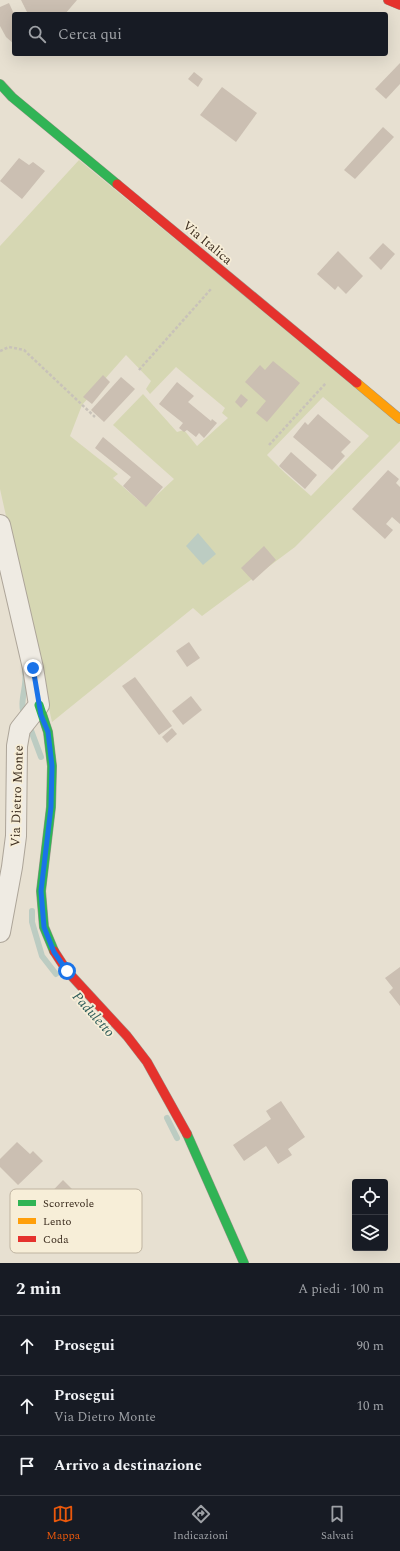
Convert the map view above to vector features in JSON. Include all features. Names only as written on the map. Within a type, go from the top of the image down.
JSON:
[{"type":"street","points":[[388,0],[400,5]]},
{"type":"street","name":"Via Italica","points":[[0,84],[12,97],[400,419]]},
{"type":"street","points":[[0,526],[33,668],[36,708],[48,732],[52,766],[51,807],[41,891],[44,927],[54,952],[67,971],[127,1036],[147,1062],[182,1123],[244,1263]]},
{"type":"street","name":"Via Dietro Monte","points":[[0,932],[16,836],[12,742],[36,708]]},
{"type":"path","points":[[139,370],[225,274]]},
{"type":"path","points":[[0,351],[9,347],[24,350],[95,417]]},
{"type":"path","points":[[269,445],[340,368]]},
{"type":"green space","points":[[79,160],[400,424],[400,441],[295,547],[202,616],[193,608],[52,722],[0,489],[0,246]],"holes":[[[126,355],[151,381],[146,389],[150,394],[176,367],[225,408],[222,413],[228,418],[197,446],[184,430],[177,432],[143,394],[113,425],[174,479],[145,506],[113,478],[118,474],[70,436],[82,405]],[[323,397],[369,436],[311,496],[267,455]]]},
{"type":"shaded area","points":[[198,533],[216,554],[203,565],[186,546]]},
{"type":"building","points":[[21,0],[77,0],[67,12],[27,12]]},
{"type":"building","points":[[9,3],[13,12],[12,42],[6,37],[0,26],[0,7]]},
{"type":"building","points":[[400,63],[400,84],[386,99],[375,89]]},
{"type":"building","points":[[194,72],[203,79],[198,87],[188,79]]},
{"type":"building","points":[[222,87],[257,113],[236,142],[200,115]]},
{"type":"building","points":[[383,127],[394,137],[355,179],[344,170]]},
{"type":"building","points":[[19,158],[29,165],[33,162],[45,171],[22,199],[0,181]]},
{"type":"building","points":[[383,243],[395,254],[381,270],[369,258]]},
{"type":"building","points":[[338,251],[363,276],[346,294],[338,286],[335,290],[317,274]]},
{"type":"building","points":[[273,361],[300,383],[267,422],[256,413],[266,401],[245,382],[260,365],[265,370]]},
{"type":"building","points":[[103,375],[110,382],[92,404],[83,397]]},
{"type":"building","points":[[121,377],[135,389],[104,422],[91,410]]},
{"type":"building","points":[[177,382],[194,396],[188,402],[211,421],[212,419],[217,423],[204,438],[199,433],[196,437],[187,430],[184,432],[179,428],[183,423],[159,404]]},
{"type":"building","points":[[241,394],[248,400],[241,408],[235,402]]},
{"type":"building","points":[[318,414],[351,442],[341,452],[345,456],[332,470],[293,437],[305,422],[308,425]]},
{"type":"building","points":[[103,437],[163,487],[146,507],[123,486],[131,477],[95,448]]},
{"type":"building","points":[[291,452],[317,475],[305,489],[279,466]]},
{"type":"building","points":[[388,470],[399,479],[396,483],[400,487],[400,524],[392,517],[386,524],[393,530],[385,539],[352,509]]},
{"type":"building","points":[[264,546],[276,560],[253,581],[241,568]]},
{"type":"building","points":[[189,642],[200,658],[187,667],[176,651]]},
{"type":"building","points":[[135,677],[172,726],[159,735],[122,686]]},
{"type":"building","points":[[191,696],[202,710],[183,725],[172,711]]},
{"type":"building","points":[[172,728],[177,734],[167,743],[162,737]]},
{"type":"building","points":[[400,967],[400,1006],[389,992],[393,988],[385,978]]},
{"type":"building","points":[[281,1101],[305,1137],[288,1149],[292,1155],[278,1164],[266,1146],[244,1161],[233,1145],[271,1119],[266,1111]]},
{"type":"building","points":[[17,1142],[30,1154],[33,1151],[43,1161],[18,1185],[0,1167],[0,1159]]},
{"type":"building","points":[[63,1180],[72,1189],[54,1189]]},
{"type":"waterway","name":"Paduletto","points":[[25,672],[26,677],[22,705],[25,716]]},
{"type":"waterway","name":"Paduletto","points":[[29,725],[41,757]]},
{"type":"waterway","name":"Paduletto","points":[[32,911],[32,922],[42,956],[56,974]]},
{"type":"waterway","name":"Paduletto","points":[[167,1118],[177,1138]]},
{"type":"traffic: fast","points":[[0,84],[12,97],[117,184]]},
{"type":"traffic: fast","points":[[39,705],[48,732],[52,766],[51,807],[41,891],[44,927],[54,951]]},
{"type":"traffic: fast","points":[[187,1134],[244,1263]]},
{"type":"traffic: slow","points":[[357,383],[400,419]]},
{"type":"traffic: jam","points":[[388,0],[400,5]]},
{"type":"traffic: jam","points":[[117,184],[357,383]]},
{"type":"traffic: jam","points":[[54,951],[67,971],[127,1036],[147,1062],[187,1134]]},
{"type":"route","points":[[33,668],[41,715],[48,732],[52,766],[51,807],[41,891],[44,927],[54,952],[67,971]]}]
